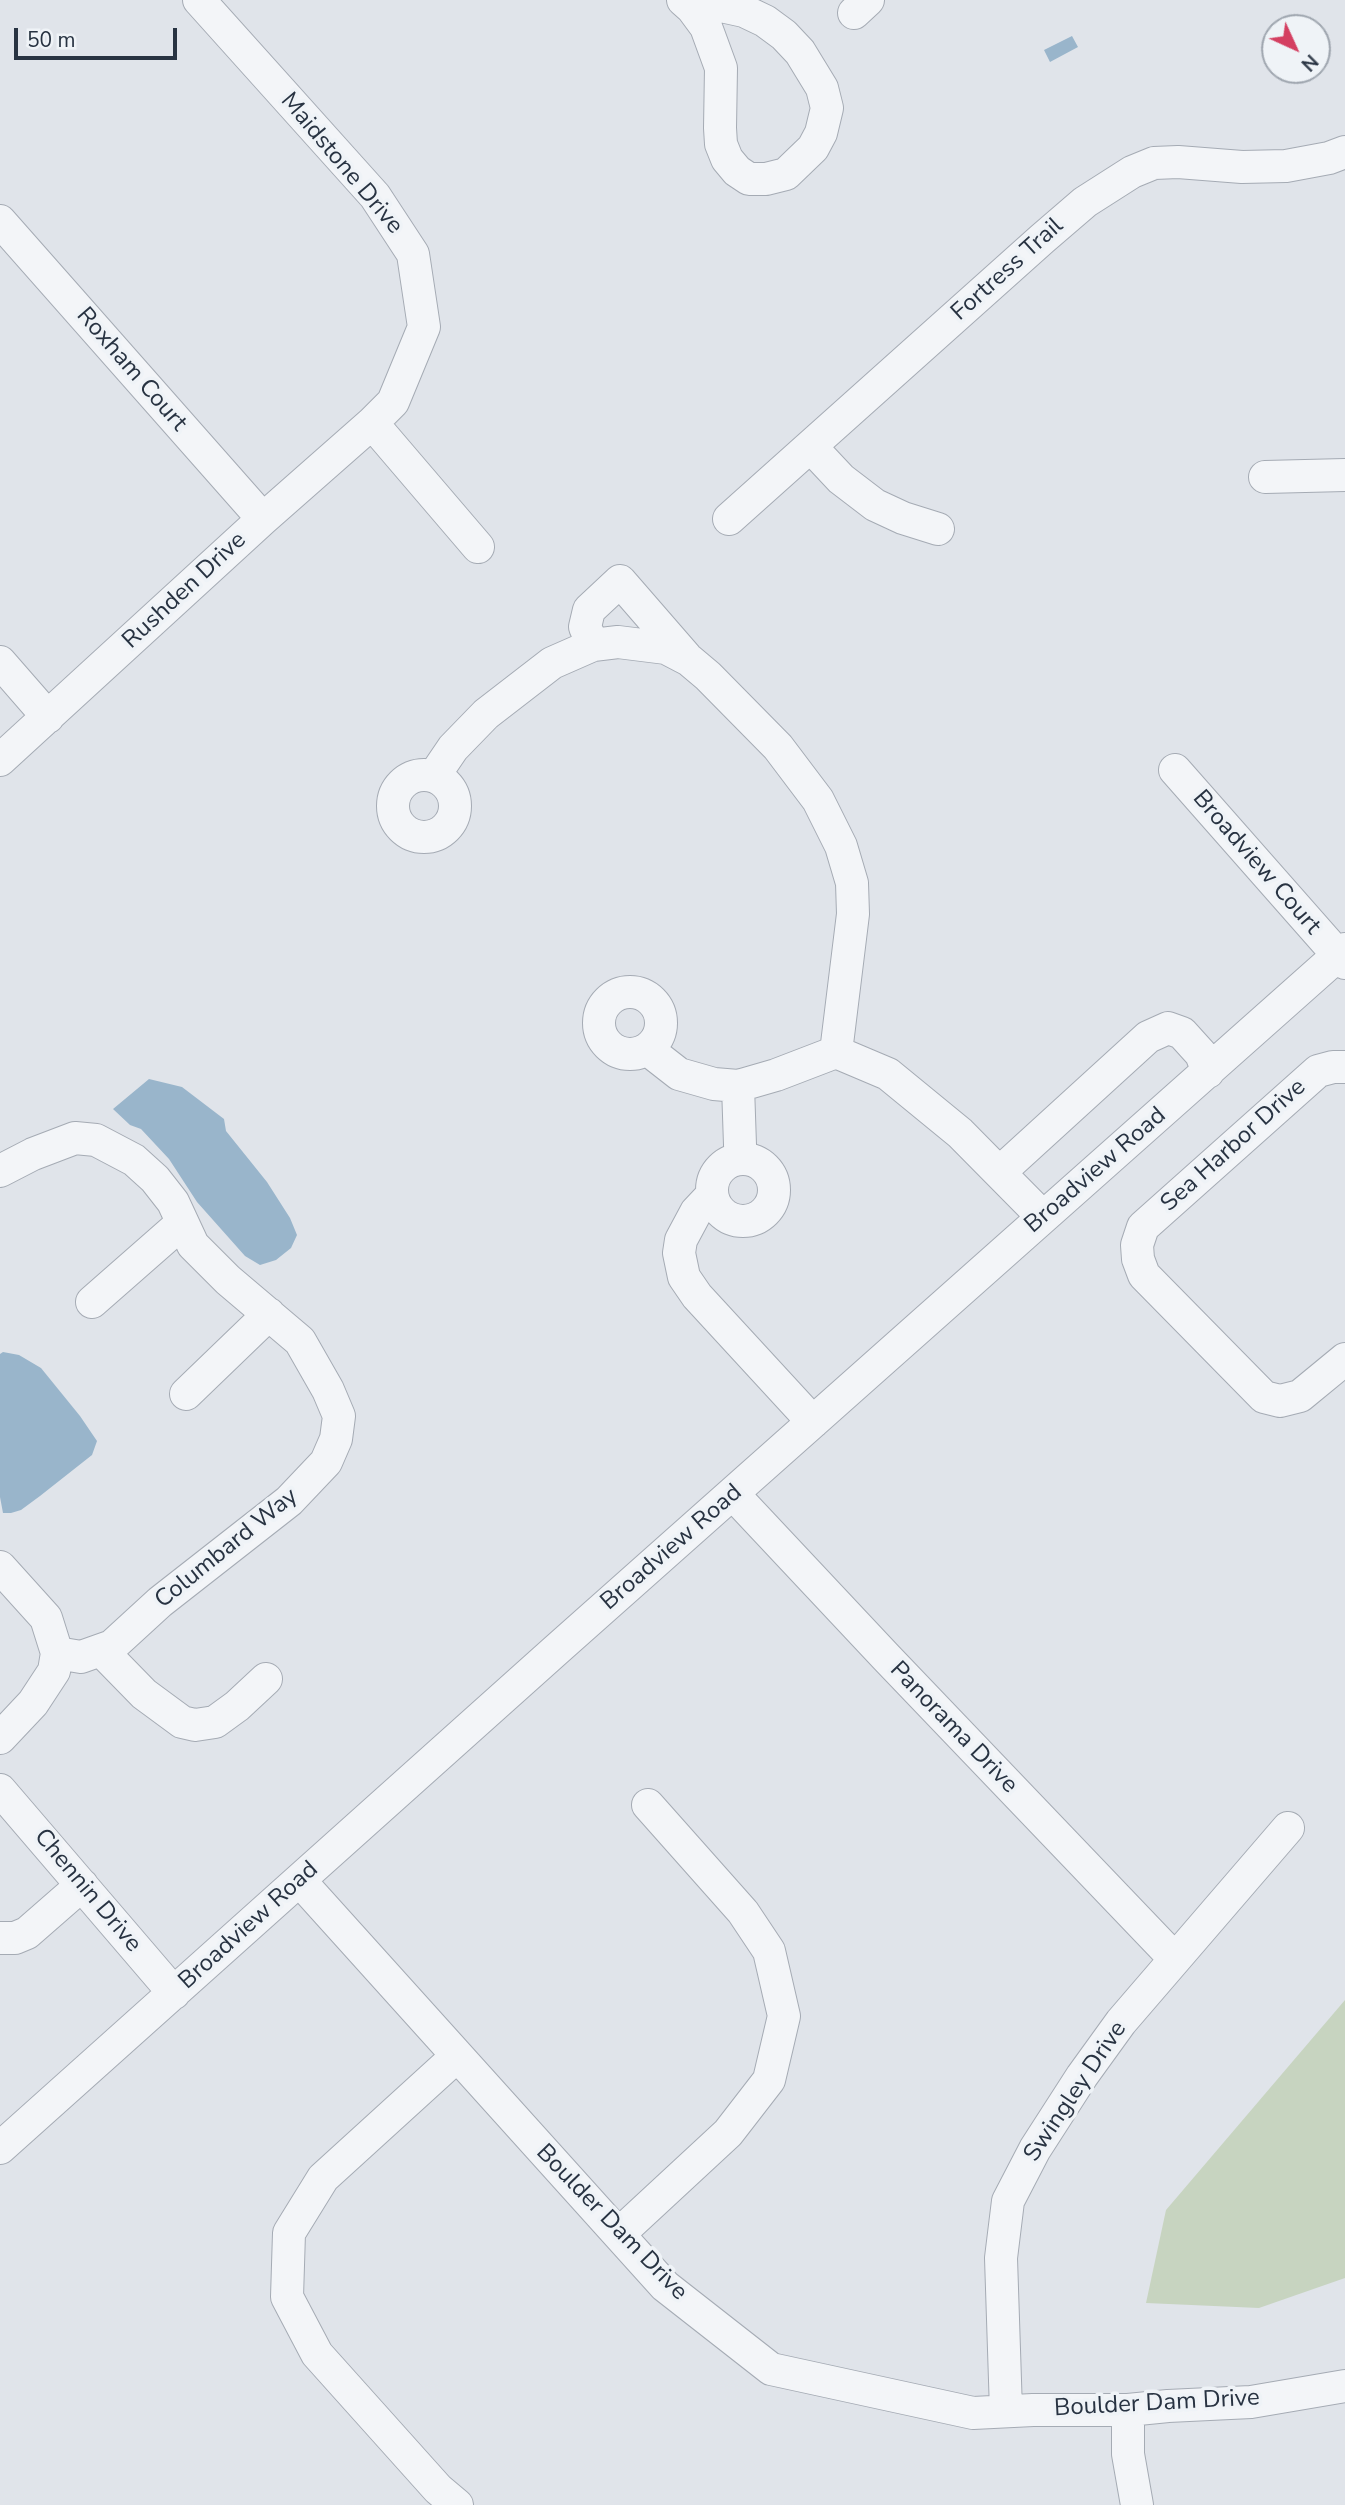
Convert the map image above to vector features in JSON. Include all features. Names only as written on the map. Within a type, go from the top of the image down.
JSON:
[{"type":"street","name":"Maidstone Drive","points":[[199,0],[375,196],[413,254],[424,327],[393,402],[372,423]]},
{"type":"street","points":[[682,0],[692,8],[706,27],[721,68],[721,144],[727,159],[737,171],[750,178],[766,179],[786,174],[813,148],[821,133],[827,108],[822,88],[800,52],[784,35],[765,21],[744,11],[694,0]]},
{"type":"street","name":"Fortress Trail","points":[[729,519],[1059,224],[1085,202],[1132,172],[1154,163],[1178,162],[1242,167],[1286,166],[1329,158],[1345,152]]},
{"type":"street","name":"Roxham Court","points":[[0,221],[263,519]]},
{"type":"street","name":"Rushden Drive","points":[[0,760],[372,423]]},
{"type":"street","points":[[372,423],[478,547]]},
{"type":"street","points":[[811,447],[841,479],[875,505],[903,518],[938,529]]},
{"type":"street","points":[[1265,477],[1345,475]]},
{"type":"street","points":[[593,645],[585,627],[589,610],[620,582],[689,660],[778,747],[818,800],[841,846],[852,883],[853,914],[836,1052]]},
{"type":"street","points":[[434,776],[453,748],[486,714],[552,663],[593,645],[618,642],[666,648],[689,660]]},
{"type":"street","points":[[0,662],[48,717]]},
{"type":"street","name":"Broadview Court","points":[[1175,770],[1343,956]]},
{"type":"street","name":"Broadview Road","points":[[0,2148],[1043,1217],[1343,956]]},
{"type":"street","points":[[1000,1172],[1148,1037],[1168,1028],[1182,1032],[1201,1054],[1208,1072]]},
{"type":"street","points":[[647,1049],[679,1074],[714,1084],[738,1086],[836,1052],[888,1074],[960,1133],[1043,1217]]},
{"type":"street","name":"Sea Harbor Drive","points":[[1345,1067],[1318,1071],[1143,1227],[1137,1245],[1138,1259],[1144,1275],[1264,1397],[1280,1401],[1300,1396],[1345,1359]]},
{"type":"street","points":[[738,1086],[742,1159]]},
{"type":"street","name":"Columbard Way","points":[[0,1171],[33,1154],[75,1138],[96,1140],[134,1160],[155,1178],[173,1202],[193,1245],[228,1280],[300,1340],[339,1416],[337,1439],[326,1462],[289,1501],[160,1602],[112,1646],[82,1657],[57,1653]]},
{"type":"street","points":[[742,1159],[753,1160],[761,1165],[769,1174],[774,1194],[769,1206],[750,1220],[737,1220],[724,1214],[712,1195],[713,1182],[718,1172],[729,1162],[742,1159]]},
{"type":"street","points":[[712,1195],[696,1212],[681,1240],[679,1253],[684,1276],[698,1296],[813,1422]]},
{"type":"street","points":[[92,1302],[183,1223]]},
{"type":"street","points":[[187,1394],[269,1314]]},
{"type":"street","name":"Panorama Drive","points":[[733,1494],[895,1668],[1175,1959]]},
{"type":"street","points":[[0,1567],[46,1618],[57,1653],[54,1671],[33,1703],[0,1738]]},
{"type":"street","points":[[101,1650],[144,1694],[182,1722],[195,1725],[215,1722],[266,1679]]},
{"type":"street","name":"Chennin Drive","points":[[0,1790],[174,1993]]},
{"type":"street","points":[[618,2234],[728,2133],[769,2080],[784,2016],[769,1951],[763,1941],[743,1912],[648,1805]]},
{"type":"street","name":"Swingley Drive","points":[[1006,2411],[1001,2258],[1008,2201],[1035,2150],[1082,2076],[1121,2022],[1288,1828]]},
{"type":"street","name":"Boulder Dam Drive","points":[[300,1881],[665,2286],[771,2369],[973,2413],[1128,2410],[1251,2402],[1345,2386]]},
{"type":"street","points":[[0,1938],[15,1938],[27,1933],[82,1885]]},
{"type":"street","points":[[457,2056],[323,2178],[289,2233],[286,2297],[317,2354],[438,2489],[457,2505]]},
{"type":"street","points":[[1128,2410],[1128,2454],[1137,2505]]},
{"type":"green space","points":[[1345,2000],[1345,2278],[1259,2308],[1146,2303],[1166,2210]]},
{"type":"water","points":[[1072,36],[1078,47],[1050,62],[1044,50]]},
{"type":"water","points":[[149,1079],[182,1087],[224,1119],[226,1131],[267,1182],[290,1218],[297,1235],[291,1248],[276,1260],[260,1265],[245,1256],[197,1202],[169,1159],[141,1129],[130,1125],[113,1109]]},
{"type":"water","points":[[3,1352],[19,1355],[41,1368],[97,1441],[92,1455],[21,1510],[11,1513],[3,1513],[0,1497],[0,1354]]}]
